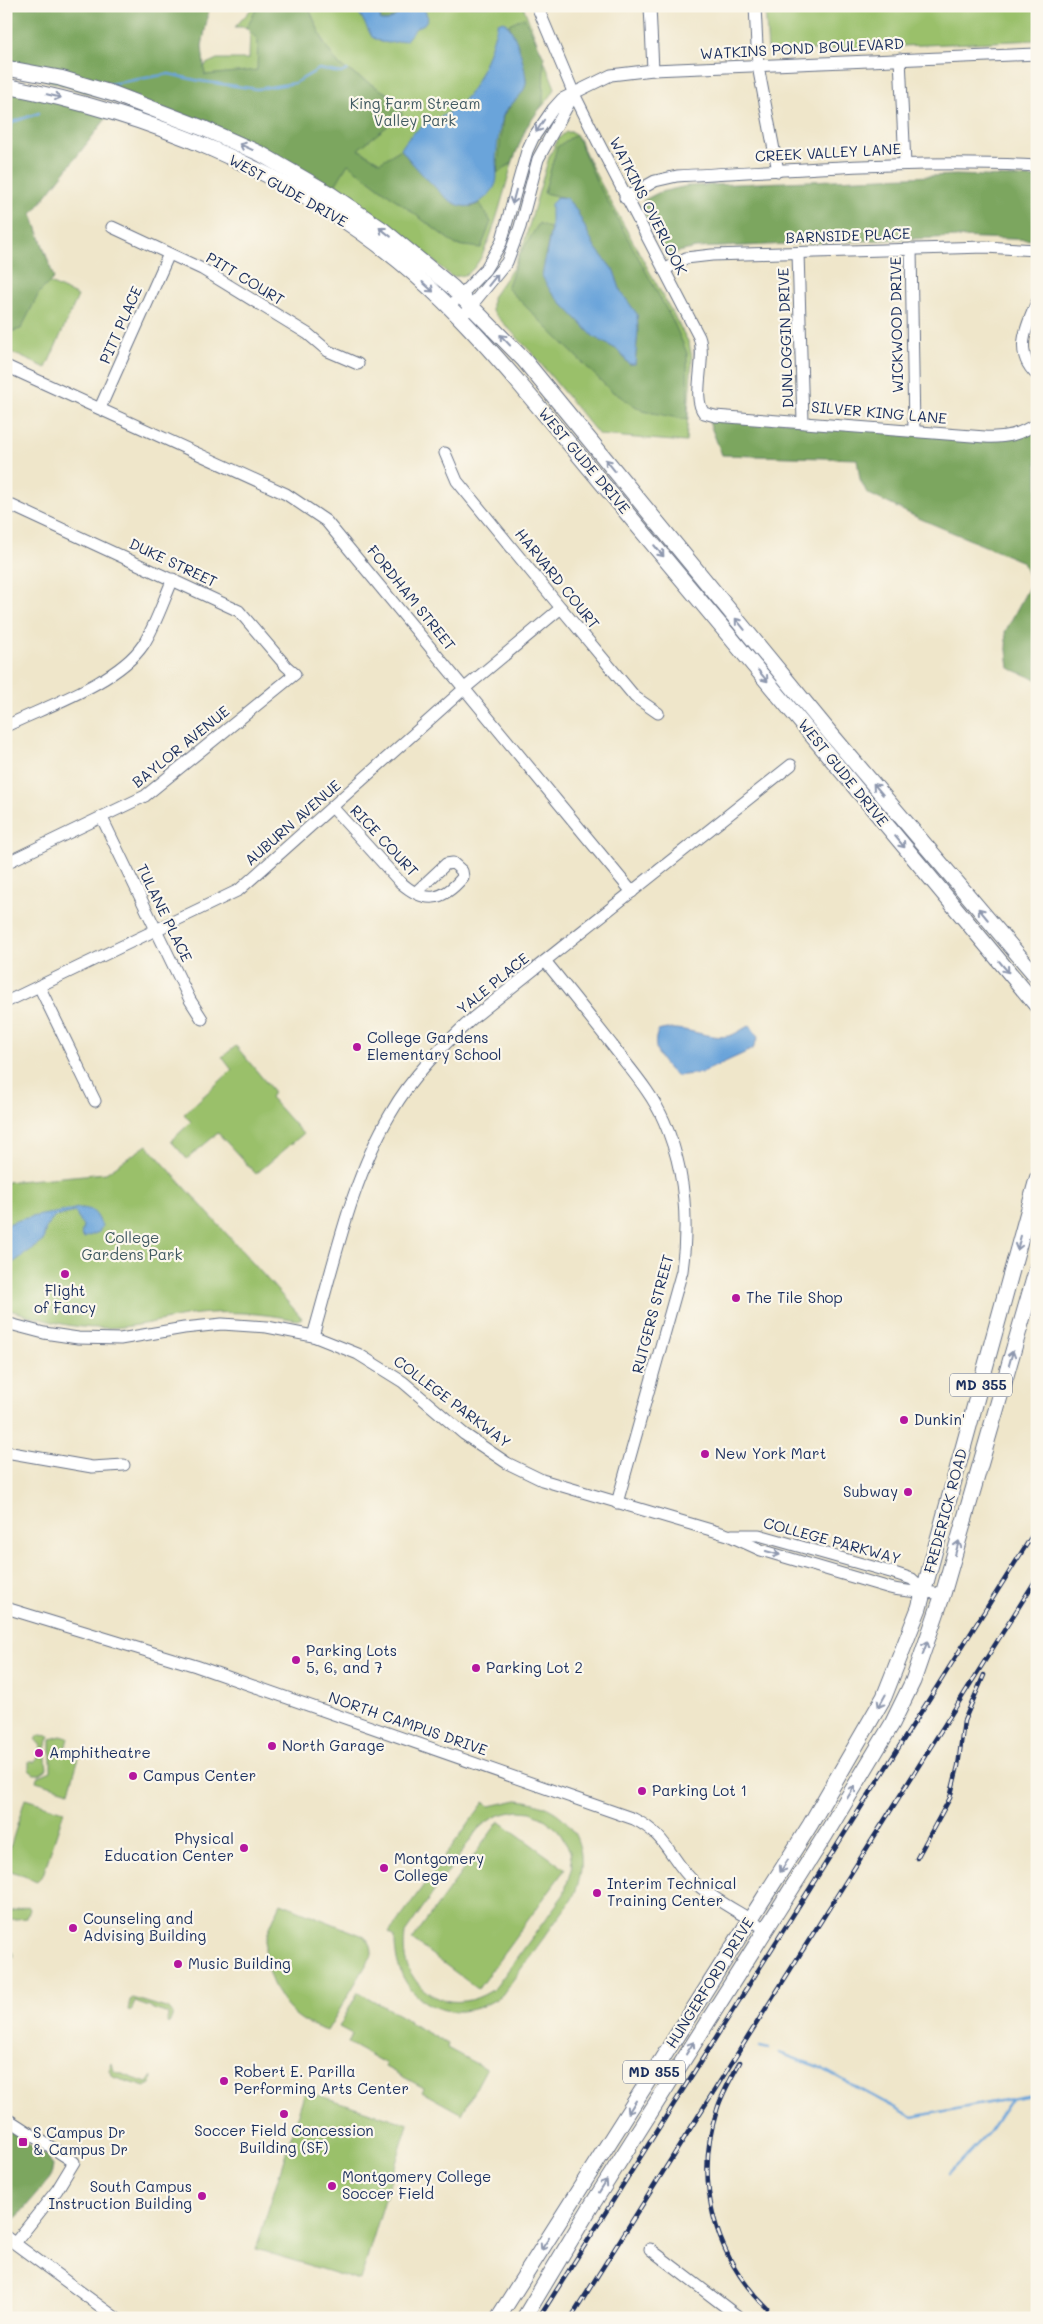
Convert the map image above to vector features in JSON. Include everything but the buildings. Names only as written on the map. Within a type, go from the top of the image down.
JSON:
[{"type":"main road","name":"WEST GUDE DRIVE","points":[[6,68],[60,78],[114,94],[205,128],[261,154],[330,194],[383,230],[466,300],[530,367],[830,733],[1037,978]]},
{"type":"main road","name":"WEST GUDE DRIVE","points":[[6,86],[51,95],[112,111],[207,147],[254,169],[350,225],[399,261],[450,306],[462,317],[518,382],[1037,1006]]},
{"type":"main road","name":"FREDERICK ROAD","points":[[810,1825],[884,1697],[902,1655],[924,1590],[1037,1179]]},
{"type":"main road","name":"FREDERICK ROAD","points":[[826,1834],[892,1724],[913,1681],[944,1594],[1037,1268]]},
{"type":"main road","name":"HUNGERFORD DRIVE","points":[[498,2318],[810,1825]]},
{"type":"main road","name":"HUNGERFORD DRIVE","points":[[524,2318],[588,2211],[826,1834]]},
{"type":"main road","points":[[572,2202],[588,2211]]},
{"type":"street","name":"WATKINS OVERLOOK","points":[[537,6],[574,94],[702,347],[698,402],[704,413],[715,416]]},
{"type":"street","points":[[650,6],[653,70]]},
{"type":"street","points":[[755,6],[758,66],[778,170]]},
{"type":"street","name":"WATKINS POND BOULEVARD","points":[[462,317],[466,300],[501,243],[521,170],[530,144],[543,121],[562,99],[612,75],[653,70],[1037,54]]},
{"type":"street","points":[[900,59],[905,164]]},
{"type":"street","name":"WATKINS POND BOULEVARD","points":[[450,306],[466,300],[507,262],[520,227],[544,145],[566,112],[574,94]]},
{"type":"street","name":"CREEK VALLEY LANE","points":[[625,198],[667,177],[905,164],[997,163],[1037,166]]},
{"type":"street","name":"PITT COURT","points":[[112,228],[170,254],[231,286],[308,334],[328,351],[358,364]]},
{"type":"street","name":"BARNSIDE PLACE","points":[[664,270],[692,256],[985,246],[1037,250]]},
{"type":"street","name":"WICKWOOD DRIVE","points":[[911,249],[914,431]]},
{"type":"street","name":"DUNLOGGIN DRIVE","points":[[798,253],[803,422]]},
{"type":"street","name":"PITT PLACE","points":[[100,408],[170,254]]},
{"type":"street","points":[[1037,302],[1024,330],[1023,340],[1027,362],[1037,375]]},
{"type":"street","name":"FORDHAM STREET","points":[[6,366],[286,494],[313,511],[347,544],[632,892]]},
{"type":"street","name":"SILVER KING LANE","points":[[715,416],[999,438],[1022,432],[1037,423]]},
{"type":"street","name":"HARVARD COURT","points":[[445,453],[457,481],[561,608],[635,697],[658,713]]},
{"type":"street","name":"DUKE STREET","points":[[6,503],[239,610],[286,666],[295,674],[286,680]]},
{"type":"street","points":[[6,726],[109,677],[128,663],[144,644],[173,579]]},
{"type":"street","name":"AUBURN AVENUE","points":[[6,1002],[239,890],[466,688],[561,608]]},
{"type":"street","name":"BAYLOR AVENUE","points":[[6,863],[145,796],[286,680]]},
{"type":"street","name":"YALE PLACE","points":[[313,1336],[357,1186],[371,1151],[391,1112],[418,1074],[444,1044],[473,1018],[791,765]]},
{"type":"street","name":"RICE COURT","points":[[333,808],[400,882],[415,893]]},
{"type":"street","name":"TULANE PLACE","points":[[102,818],[190,1000],[202,1018]]},
{"type":"street","name":"RUTGERS STREET","points":[[545,961],[654,1102],[664,1121],[674,1149],[684,1192],[686,1236],[682,1271],[617,1503]]},
{"type":"street","points":[[40,986],[95,1101]]},
{"type":"street","name":"COLLEGE PARKWAY","points":[[6,1323],[44,1333],[78,1338],[120,1339],[184,1328],[222,1324],[267,1327],[313,1336],[358,1354],[403,1382],[464,1434],[507,1463],[542,1480],[728,1535],[759,1535],[912,1579],[924,1590],[944,1594]]},
{"type":"street","points":[[6,1452],[92,1467],[124,1465]]},
{"type":"street","name":"NORTH CAMPUS DRIVE","points":[[6,1608],[196,1666],[634,1819],[657,1834],[693,1880],[707,1892],[765,1929]]},
{"type":"street","points":[[6,2118],[74,2162],[58,2190],[11,2240],[116,2318]]},
{"type":"street","points":[[650,2249],[740,2318]]},
{"type":"green space","name":"King Farm Stream Valley Park","points":[[6,6],[103,6],[187,110],[206,64],[217,59],[249,59],[250,27],[235,27],[254,6],[523,6],[555,88],[525,128],[493,229],[477,264],[467,274],[452,277],[403,236],[352,200],[299,167],[244,137],[188,112],[129,91],[68,73],[6,60]]},
{"type":"green space","points":[[6,6],[213,6],[209,10],[202,46],[205,75],[257,70],[258,40],[246,28],[258,6],[308,6],[325,45],[339,65],[398,100],[402,115],[358,149],[380,162],[401,149],[416,167],[442,188],[471,207],[480,203],[491,222],[481,248],[456,245],[348,164],[330,194],[205,129],[6,68]]},
{"type":"green space","points":[[392,6],[398,6],[400,13],[388,21],[381,21],[379,13]]},
{"type":"green space","points":[[765,6],[1037,6],[1037,40],[768,52]]},
{"type":"green space","points":[[524,17],[544,57],[543,104],[526,128],[512,163],[497,173],[503,116],[525,87],[526,80],[521,58],[509,24]]},
{"type":"green space","points":[[6,86],[112,111],[32,214],[54,278],[39,293],[21,329],[6,333]]},
{"type":"green space","points":[[566,132],[573,132],[578,137],[594,171],[689,343],[692,358],[686,442],[599,435],[531,352],[492,311],[492,297],[513,268],[524,243],[549,157],[558,139]]},
{"type":"green space","points":[[576,134],[596,180],[674,323],[687,353],[688,420],[643,411],[610,390],[507,288],[519,256],[539,223],[551,229],[544,261],[550,291],[594,337],[618,350],[629,364],[635,364],[638,330],[637,315],[621,292],[614,271],[594,246],[576,209],[566,198],[544,193],[557,147]]},
{"type":"green space","points":[[956,175],[1037,178],[1037,240],[956,237],[696,248],[670,254],[663,249],[641,208],[644,200],[660,192],[687,186]]},
{"type":"green space","points":[[6,260],[7,263],[78,296],[46,368],[6,350]]},
{"type":"green space","points":[[715,416],[985,437],[1037,423],[1037,680],[1009,668],[1005,632],[1031,583],[1023,562],[916,517],[867,493],[860,479],[857,459],[722,455],[709,422]]},
{"type":"green space","points":[[236,1046],[274,1092],[270,1097],[303,1134],[256,1174],[218,1133],[187,1159],[171,1141],[191,1122],[184,1114],[232,1070],[222,1057]]},
{"type":"green space","name":"College Gardens Park","points":[[147,1145],[302,1318],[297,1320],[257,1314],[217,1313],[190,1315],[126,1327],[91,1328],[54,1322],[6,1309],[6,1182],[106,1173]]},
{"type":"green space","points":[[40,1735],[50,1736],[45,1748],[47,1769],[40,1774],[34,1774],[29,1770],[29,1762],[34,1762],[39,1756],[41,1746],[35,1739]]},
{"type":"green space","points":[[61,1736],[68,1738],[65,1750],[80,1754],[69,1791],[36,1781],[37,1777],[51,1771],[51,1739]]},
{"type":"green space","points":[[25,1799],[64,1811],[43,1875],[37,1881],[6,1869],[6,1861]]},
{"type":"green space","points":[[517,1800],[536,1803],[552,1810],[565,1820],[574,1833],[580,1848],[579,1881],[572,1899],[502,1995],[482,2006],[463,2011],[445,2010],[428,2004],[414,1993],[404,1978],[397,1959],[395,1937],[389,1933],[484,1802],[490,1806]],"holes":[[[519,1811],[531,1812],[542,1817],[558,1830],[570,1851],[572,1866],[564,1894],[495,1988],[471,2000],[446,2000],[434,1996],[424,1990],[415,1980],[406,1963],[405,1933],[478,1829],[502,1814]]]},
{"type":"green space","points":[[499,1821],[565,1869],[478,1989],[412,1940]]},
{"type":"green space","points":[[281,1903],[361,1935],[367,1939],[371,1946],[372,1955],[327,2031],[302,2020],[294,2014],[280,1998],[270,1978],[265,1957],[265,1947],[271,1924]]},
{"type":"green space","points":[[28,1906],[30,1909],[27,1918],[6,1920],[6,1913]]},
{"type":"green space","points":[[6,1948],[14,1953],[6,1976]]},
{"type":"green space","points":[[358,1992],[448,2044],[447,2048],[486,2069],[462,2114],[422,2092],[424,2088],[385,2067],[386,2064],[348,2043],[352,2034],[339,2027]]},
{"type":"green space","points":[[133,1998],[169,2009],[173,2014],[169,2024],[167,2021],[168,2014],[135,2002],[131,2011],[128,2010],[130,2000]]},
{"type":"green space","points":[[112,2063],[114,2071],[147,2083],[152,2076],[151,2084],[145,2087],[112,2077],[109,2070]]},
{"type":"green space","name":"Montgomery College Soccer Field","points":[[305,2091],[408,2124],[360,2281],[256,2249]]},
{"type":"green space","points":[[6,2129],[48,2157],[53,2166],[51,2177],[12,2223],[6,2221]]},
{"type":"water","points":[[351,6],[392,6],[379,13],[381,21],[388,21],[400,13],[398,6],[423,6],[428,18],[406,40],[390,43],[381,42],[372,37],[361,16]]},
{"type":"water","points":[[503,21],[512,31],[519,48],[525,73],[525,86],[502,118],[496,155],[497,180],[492,191],[476,204],[459,205],[436,189],[401,149],[419,128],[447,114],[464,100],[477,81],[498,23]]},
{"type":"water","points":[[558,197],[566,198],[576,209],[594,246],[614,271],[621,292],[637,314],[638,330],[635,364],[629,364],[618,350],[594,337],[551,292],[542,276],[551,229],[551,204]]},
{"type":"water","points":[[750,1025],[758,1037],[753,1049],[701,1073],[676,1076],[662,1061],[657,1050],[656,1038],[658,1031],[676,1029],[720,1037],[732,1035]]},
{"type":"water","points":[[78,1208],[94,1212],[102,1226],[99,1232],[84,1238],[81,1235],[83,1226],[75,1212],[54,1217],[46,1228],[43,1241],[6,1268],[6,1225],[15,1221]]},
{"type":"waterway","points":[[110,84],[169,74],[200,81],[257,89],[295,83],[319,69],[341,73],[347,70]]},
{"type":"waterway","points":[[6,137],[13,122],[39,113]]},
{"type":"waterway","points":[[760,2047],[769,2049]]},
{"type":"waterway","points":[[779,2053],[819,2067],[912,2117],[1037,2094]]},
{"type":"waterway","points":[[949,2174],[988,2133],[1011,2099]]},
{"type":"railway","points":[[539,2318],[1037,1528]]},
{"type":"railway","points":[[571,2318],[1037,1578]]},
{"type":"railway","points":[[917,1858],[950,1798],[958,1766],[964,1721],[984,1675]]},
{"type":"railway","points":[[740,2062],[719,2104],[710,2137],[708,2163],[709,2190],[714,2216],[722,2241],[734,2265],[749,2288],[767,2308]]},
{"type":"place","name":"College Gardens Elementary School","points":[[357,1047]]},
{"type":"place","name":"Flight of Fancy","points":[[65,1274]]},
{"type":"place","name":"The Tile Shop","points":[[736,1298]]},
{"type":"place","name":"Dunkin'","points":[[904,1420]]},
{"type":"place","name":"New York Mart","points":[[705,1454]]},
{"type":"place","name":"Subway","points":[[908,1492]]},
{"type":"place","name":"Parking Lots 5, 6, and 7","points":[[296,1660]]},
{"type":"place","name":"Parking Lot 2","points":[[476,1668]]},
{"type":"place","name":"North Garage","points":[[272,1746]]},
{"type":"place","name":"Amphitheatre","points":[[39,1753]]},
{"type":"place","name":"Campus Center","points":[[133,1776]]},
{"type":"place","name":"Parking Lot 1","points":[[642,1791]]},
{"type":"place","name":"Physical Education Center","points":[[244,1848]]},
{"type":"place","name":"Montgomery College","points":[[384,1868]]},
{"type":"place","name":"Interim Technical Training Center","points":[[597,1893]]},
{"type":"place","name":"Counseling and Advising Building","points":[[73,1928]]},
{"type":"place","name":"Music Building","points":[[178,1964]]},
{"type":"place","name":"Robert E. Parilla Performing Arts Center","points":[[224,2081]]},
{"type":"place","name":"Soccer Field Concession Building (SF)","points":[[284,2114]]},
{"type":"place","name":"S Campus Dr & Campus Dr","points":[[23,2142]]},
{"type":"place","name":"Montgomery College Soccer Field","points":[[332,2186]]},
{"type":"place","name":"South Campus Instruction Building","points":[[202,2196]]}]
